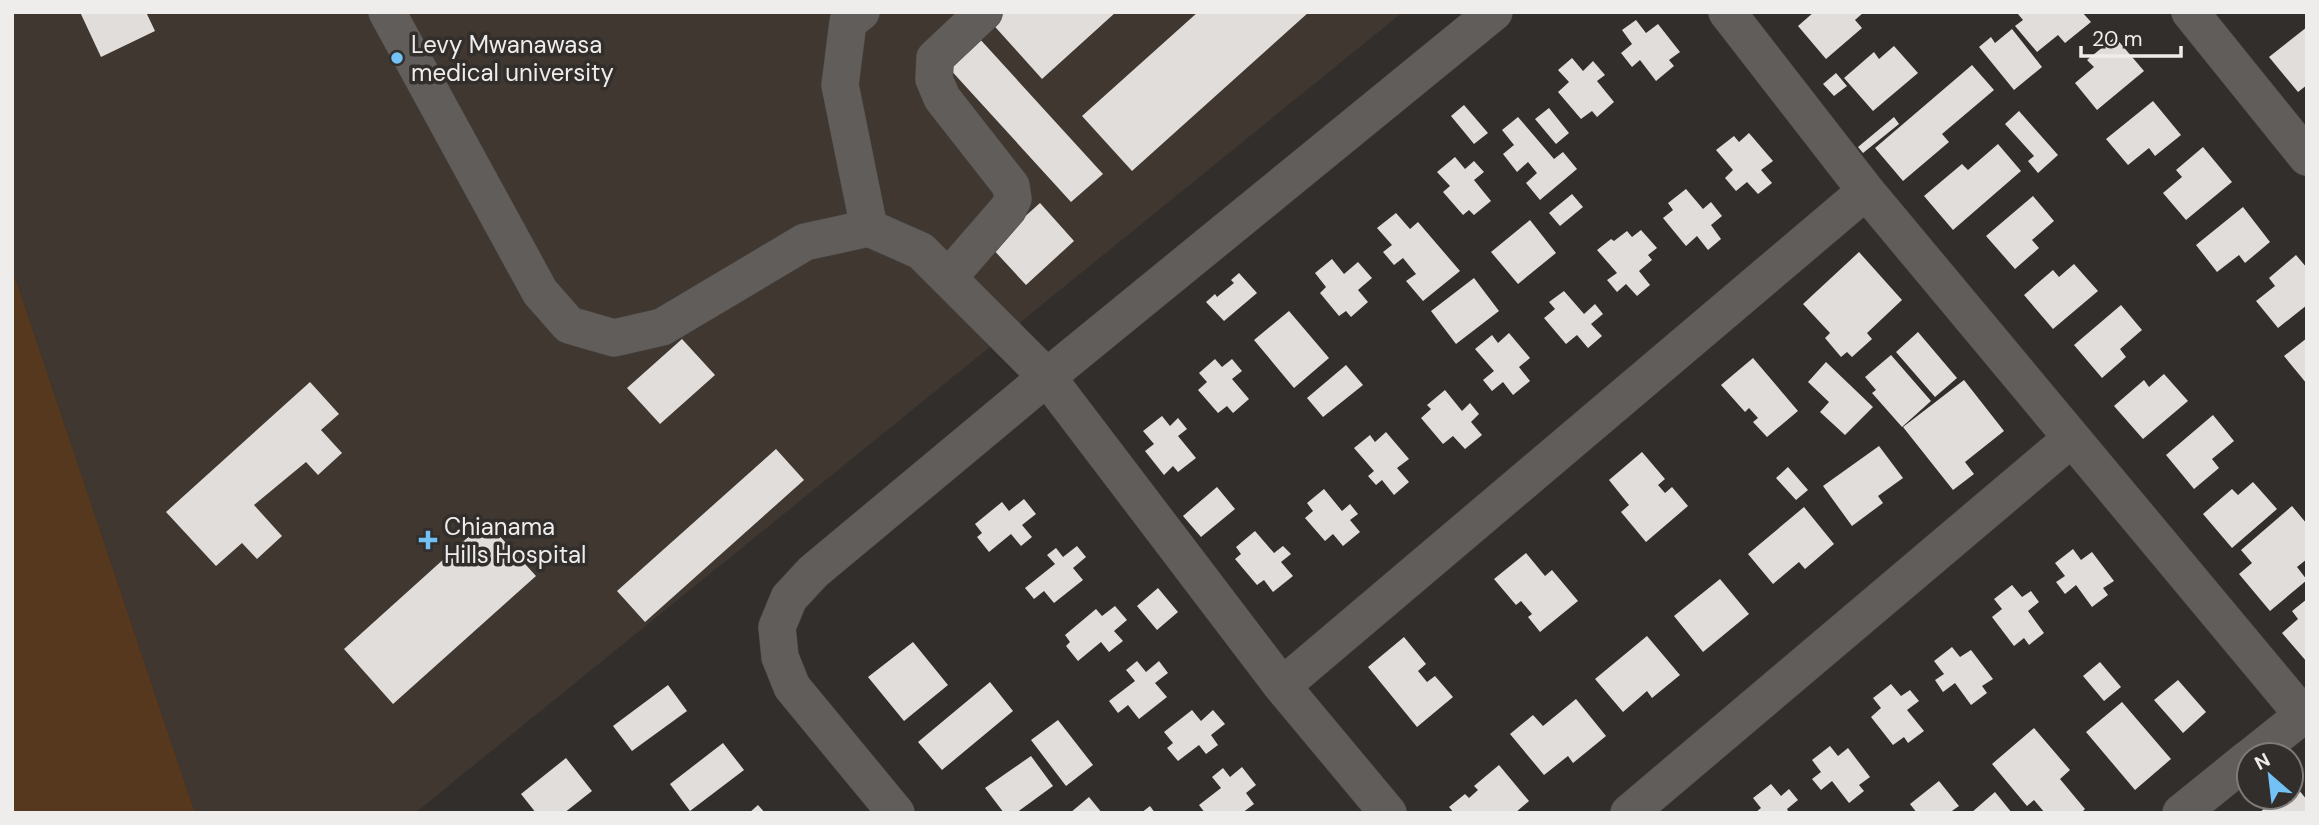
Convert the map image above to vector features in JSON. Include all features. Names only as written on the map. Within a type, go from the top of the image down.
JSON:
[{"type":"street","points":[[387,12],[540,292],[569,325],[614,338],[662,327],[805,242],[869,228],[921,251],[1047,377],[1282,686],[1388,813]]},
{"type":"street","points":[[862,12],[848,22],[840,85],[869,228]]},
{"type":"street","points":[[948,278],[1008,209],[1013,199],[1011,186],[942,98],[934,79],[935,58],[984,12]]},
{"type":"street","points":[[896,813],[792,687],[780,657],[777,627],[789,598],[813,572],[1047,377],[1494,12]]},
{"type":"street","points":[[1727,12],[1866,191],[2305,713],[2270,741]]},
{"type":"street","points":[[2190,12],[2307,157]]},
{"type":"street","points":[[1282,686],[1866,191]]},
{"type":"street","points":[[1629,813],[2072,438]]},
{"type":"street","points":[[2181,813],[2235,769]]},
{"type":"shaded area","name":"Chianama Hills Hospital","points":[[12,12],[1403,12],[415,813],[195,813],[12,268]]},
{"type":"shaded area","points":[[12,268],[195,813],[12,813]]},
{"type":"building","points":[[80,12],[146,12],[155,31],[101,57]]},
{"type":"building","points":[[996,12],[1116,12],[1042,79],[988,19]]},
{"type":"building","points":[[1198,12],[1309,12],[1132,171],[1082,116]]},
{"type":"building","points":[[1814,12],[1864,12],[1855,20],[1862,28],[1826,59],[1798,26]]},
{"type":"building","points":[[2082,12],[2091,22],[2065,43],[2058,35],[2037,52],[2015,26],[2023,20],[2018,14]]},
{"type":"building","points":[[1636,20],[1646,33],[1658,24],[1680,52],[1669,60],[1674,66],[1656,81],[1640,60],[1632,67],[1621,53],[1632,44],[1622,30]]},
{"type":"building","points":[[2307,27],[2307,85],[2298,92],[2269,57]]},
{"type":"building","points":[[2012,29],[2042,67],[2014,90],[1979,47],[1991,37],[1995,43]]},
{"type":"building","points":[[978,37],[1103,174],[1071,202],[947,66]]},
{"type":"building","points":[[2115,37],[2144,71],[2097,110],[2075,83],[2094,67],[2087,60]]},
{"type":"building","points":[[1894,46],[1918,73],[1873,111],[1844,78],[1874,52],[1879,59]]},
{"type":"building","points":[[1572,58],[1583,71],[1593,61],[1605,75],[1597,81],[1614,102],[1597,117],[1592,111],[1581,119],[1558,92],[1569,82],[1558,70]]},
{"type":"building","points":[[1972,65],[1994,90],[1942,134],[1949,142],[1903,181],[1875,148]]},
{"type":"building","points":[[1836,73],[1847,86],[1834,96],[1823,84]]},
{"type":"building","points":[[2153,101],[2181,135],[2155,156],[2149,148],[2128,165],[2106,139]]},
{"type":"building","points":[[1464,105],[1488,133],[1474,144],[1451,116]]},
{"type":"building","points":[[1549,108],[1569,133],[1556,144],[1535,119]]},
{"type":"building","points":[[2019,111],[2058,155],[2038,173],[2028,161],[2034,156],[2005,124]]},
{"type":"building","points":[[1518,117],[1554,159],[1563,152],[1577,169],[1540,200],[1526,183],[1537,173],[1528,162],[1517,172],[1503,154],[1514,145],[1502,130]]},
{"type":"building","points":[[1894,117],[1899,124],[1863,153],[1858,147]]},
{"type":"building","points":[[1749,133],[1773,161],[1761,170],[1772,183],[1758,194],[1747,182],[1736,191],[1725,178],[1733,170],[1716,150],[1734,136],[1739,142]]},
{"type":"building","points":[[1998,144],[2021,171],[1953,230],[1924,196],[1962,164],[1968,170]]},
{"type":"building","points":[[2203,147],[2232,182],[2186,220],[2163,193],[2182,177],[2176,170]]},
{"type":"building","points":[[1455,157],[1465,169],[1474,161],[1484,172],[1474,180],[1491,201],[1474,215],[1469,210],[1463,215],[1443,192],[1450,186],[1437,172]]},
{"type":"building","points":[[1686,189],[1703,209],[1711,202],[1722,216],[1711,225],[1721,239],[1708,250],[1697,236],[1686,246],[1663,218],[1673,210],[1668,203]]},
{"type":"building","points":[[1572,194],[1583,207],[1560,226],[1549,213]]},
{"type":"building","points":[[2033,196],[2054,221],[2032,240],[2039,248],[2015,269],[1986,236]]},
{"type":"building","points":[[1040,203],[1074,241],[1026,285],[991,247]]},
{"type":"building","points":[[2243,207],[2270,242],[2245,263],[2239,255],[2217,272],[2196,245]]},
{"type":"building","points":[[1396,213],[1410,229],[1418,222],[1460,271],[1423,301],[1406,281],[1416,274],[1403,258],[1394,265],[1383,252],[1392,245],[1377,228]]},
{"type":"building","points":[[1530,220],[1556,253],[1518,284],[1491,252]]},
{"type":"building","points":[[1641,230],[1657,248],[1648,255],[1652,260],[1639,271],[1650,285],[1637,296],[1626,284],[1617,292],[1607,280],[1617,273],[1597,250],[1627,231],[1632,237]]},
{"type":"building","points":[[1859,252],[1902,300],[1867,333],[1872,339],[1852,357],[1847,352],[1841,357],[1825,338],[1830,333],[1803,304]]},
{"type":"building","points":[[2296,255],[2307,268],[2307,305],[2278,328],[2256,301],[2275,286],[2269,278]]},
{"type":"building","points":[[1332,259],[1344,274],[1358,262],[1372,278],[1358,290],[1368,302],[1351,317],[1346,311],[1339,316],[1320,293],[1326,287],[1315,273]]},
{"type":"building","points":[[2074,264],[2098,291],[2053,329],[2024,295],[2053,270],[2059,277]]},
{"type":"building","points":[[1239,273],[1257,293],[1224,321],[1206,302],[1234,283],[1231,280]]},
{"type":"building","points":[[1474,278],[1499,311],[1456,344],[1431,311]]},
{"type":"building","points":[[1564,291],[1584,314],[1595,304],[1603,314],[1591,324],[1602,336],[1588,348],[1577,335],[1566,344],[1544,318],[1555,309],[1549,302]]},
{"type":"building","points":[[2121,305],[2142,330],[2120,349],[2126,357],[2102,378],[2074,345]]},
{"type":"building","points":[[1289,311],[1329,358],[1294,388],[1254,340]]},
{"type":"building","points":[[1918,332],[1957,378],[1935,397],[1896,352]]},
{"type":"building","points":[[1509,333],[1530,358],[1519,367],[1530,381],[1513,395],[1503,382],[1492,391],[1483,380],[1494,371],[1475,349],[1492,335],[1498,343]]},
{"type":"building","points":[[2307,338],[2307,384],[2284,356]]},
{"type":"building","points":[[682,339],[715,375],[660,424],[627,388]]},
{"type":"building","points":[[1891,355],[1931,401],[1902,427],[1872,393],[1876,390],[1865,377]]},
{"type":"building","points":[[1753,358],[1798,411],[1767,437],[1753,422],[1758,418],[1749,408],[1745,412],[1721,385]]},
{"type":"building","points":[[1215,359],[1222,367],[1232,359],[1242,371],[1232,379],[1249,399],[1233,413],[1227,406],[1218,413],[1198,390],[1207,382],[1199,373]]},
{"type":"building","points":[[1826,362],[1873,407],[1845,435],[1820,412],[1829,402],[1808,382]]},
{"type":"building","points":[[1346,365],[1363,385],[1323,417],[1307,398]]},
{"type":"building","points":[[2164,374],[2188,401],[2143,439],[2114,406],[2144,380],[2149,387]]},
{"type":"building","points":[[1964,380],[2004,431],[1965,462],[1974,474],[1953,490],[1903,427]]},
{"type":"building","points":[[310,382],[339,414],[321,430],[342,453],[318,475],[306,462],[254,505],[282,536],[257,559],[242,543],[216,566],[166,512]]},
{"type":"building","points":[[1445,390],[1462,411],[1470,403],[1479,414],[1471,422],[1482,435],[1465,449],[1453,436],[1443,444],[1421,418],[1431,409],[1427,405]]},
{"type":"building","points":[[2213,415],[2234,441],[2212,459],[2219,468],[2194,489],[2166,455]]},
{"type":"building","points":[[1162,416],[1170,426],[1178,418],[1187,429],[1178,436],[1196,458],[1178,472],[1173,466],[1164,475],[1145,451],[1154,444],[1143,431]]},
{"type":"building","points":[[1386,432],[1409,459],[1397,468],[1409,482],[1394,495],[1382,480],[1376,485],[1368,476],[1374,471],[1354,448],[1370,435],[1375,442]]},
{"type":"building","points":[[1879,446],[1903,478],[1878,496],[1883,503],[1852,526],[1823,486]]},
{"type":"building","points":[[776,449],[804,480],[645,622],[617,591]]},
{"type":"building","points":[[1642,452],[1665,479],[1658,485],[1665,493],[1672,487],[1688,506],[1646,542],[1621,512],[1629,505],[1609,480]]},
{"type":"building","points":[[1788,467],[1808,490],[1796,500],[1776,478]]},
{"type":"building","points":[[2253,482],[2277,509],[2232,548],[2203,514],[2232,489],[2238,495]]},
{"type":"building","points":[[1217,487],[1235,509],[1201,537],[1183,516]]},
{"type":"building","points":[[1324,489],[1342,511],[1350,504],[1358,514],[1350,520],[1360,532],[1343,546],[1333,534],[1325,541],[1305,518],[1313,511],[1307,503]]},
{"type":"building","points":[[1024,499],[1036,514],[1022,525],[1032,537],[1021,546],[1011,534],[989,552],[977,537],[982,533],[975,524],[1002,502],[1009,511]]},
{"type":"building","points":[[2292,506],[2307,524],[2307,559],[2297,567],[2307,580],[2270,611],[2239,574],[2252,563],[2241,550]]},
{"type":"building","points":[[1804,507],[1834,544],[1805,569],[1799,562],[1773,584],[1748,554]]},
{"type":"building","points":[[486,521],[536,576],[393,704],[344,649]]},
{"type":"building","points":[[1255,531],[1274,553],[1283,546],[1291,554],[1281,562],[1293,576],[1273,592],[1264,580],[1257,585],[1235,559],[1241,554],[1236,547]]},
{"type":"building","points":[[1077,546],[1086,557],[1073,568],[1083,580],[1054,603],[1044,591],[1034,599],[1025,588],[1055,564],[1047,555],[1056,548],[1063,557]]},
{"type":"building","points":[[2073,549],[2081,560],[2092,552],[2114,581],[2103,588],[2108,595],[2092,607],[2076,585],[2065,594],[2056,582],[2065,576],[2055,563]]},
{"type":"building","points":[[1526,553],[1545,576],[1552,570],[1578,601],[1540,632],[1528,617],[1532,614],[1521,601],[1516,605],[1494,579]]},
{"type":"building","points":[[1720,579],[1749,614],[1703,652],[1674,616]]},
{"type":"building","points":[[2012,585],[2022,597],[2031,591],[2039,602],[2028,611],[2044,633],[2029,645],[2024,638],[2014,646],[1992,617],[2002,609],[1994,599]]},
{"type":"building","points":[[1158,588],[1178,612],[1157,630],[1137,606]]},
{"type":"building","points":[[2307,599],[2307,662],[2282,633],[2298,619],[2292,611]]},
{"type":"building","points":[[1115,606],[1127,620],[1114,631],[1123,641],[1109,652],[1101,642],[1078,661],[1066,646],[1070,642],[1065,635],[1096,609],[1102,616]]},
{"type":"building","points":[[1647,636],[1680,675],[1652,698],[1647,691],[1623,712],[1595,679]]},
{"type":"building","points":[[1404,637],[1426,664],[1418,671],[1427,682],[1435,676],[1453,697],[1417,727],[1368,667]]},
{"type":"building","points":[[913,642],[948,685],[904,721],[868,677]]},
{"type":"building","points":[[1952,647],[1960,657],[1971,650],[1993,679],[1982,686],[1987,693],[1971,705],[1955,683],[1943,692],[1935,680],[1944,674],[1934,661]]},
{"type":"building","points":[[1137,661],[1146,672],[1159,661],[1168,673],[1155,683],[1167,697],[1139,719],[1128,705],[1118,713],[1109,701],[1135,681],[1126,670]]},
{"type":"building","points":[[2100,662],[2121,687],[2104,701],[2083,676]]},
{"type":"building","points":[[2178,680],[2206,712],[2183,733],[2154,700]]},
{"type":"building","points":[[990,682],[1013,711],[942,770],[918,742]]},
{"type":"building","points":[[1891,684],[1901,696],[1910,690],[1919,701],[1907,710],[1924,731],[1908,743],[1904,737],[1893,745],[1871,717],[1881,708],[1873,698]]},
{"type":"building","points":[[668,685],[687,711],[632,751],[613,726]]},
{"type":"building","points":[[1576,699],[1606,736],[1573,763],[1568,756],[1544,775],[1510,734],[1533,715],[1543,726]]},
{"type":"building","points":[[2122,702],[2171,759],[2135,790],[2086,732]]},
{"type":"building","points":[[1192,710],[1201,721],[1213,710],[1225,724],[1211,735],[1218,745],[1206,754],[1199,745],[1178,761],[1167,748],[1173,743],[1164,732]]},
{"type":"building","points":[[1058,720],[1093,765],[1066,786],[1031,740]]},
{"type":"building","points":[[2034,728],[2070,770],[2060,779],[2085,809],[2081,813],[2045,813],[2034,800],[2027,806],[1992,764]]},
{"type":"building","points":[[723,743],[744,770],[690,811],[670,784]]},
{"type":"building","points":[[1830,746],[1838,756],[1848,748],[1870,777],[1859,785],[1864,791],[1849,803],[1832,781],[1821,790],[1812,779],[1821,772],[1812,760]]},
{"type":"building","points":[[1031,756],[1053,786],[1016,813],[1004,813],[985,788]]},
{"type":"building","points":[[566,758],[592,791],[564,813],[536,813],[521,794]]},
{"type":"building","points":[[1499,765],[1529,801],[1515,813],[1454,813],[1449,807],[1465,794],[1469,798],[1478,790],[1474,786]]},
{"type":"building","points":[[1242,767],[1256,785],[1246,793],[1254,804],[1242,813],[1205,813],[1199,805],[1221,788],[1212,777],[1223,768],[1230,777]]},
{"type":"building","points":[[1939,781],[1959,806],[1949,813],[1917,813],[1910,804]]},
{"type":"building","points":[[1771,784],[1781,796],[1789,789],[1798,800],[1787,809],[1789,813],[1755,813],[1761,808],[1753,798]]},
{"type":"building","points":[[1995,792],[2012,813],[1971,813]]},
{"type":"building","points":[[1089,797],[1102,813],[1070,813]]},
{"type":"building","points":[[2305,798],[2307,800],[2307,813],[2259,813],[2305,811]]},
{"type":"building","points":[[758,805],[765,813],[749,813]]},
{"type":"building","points":[[1150,806],[1155,813],[1141,813]]},
{"type":"place","name":"Levy Mwanawasa medical university","points":[[397,58]]},
{"type":"place","name":"Chianama Hills Hospital","points":[[428,540]]}]
